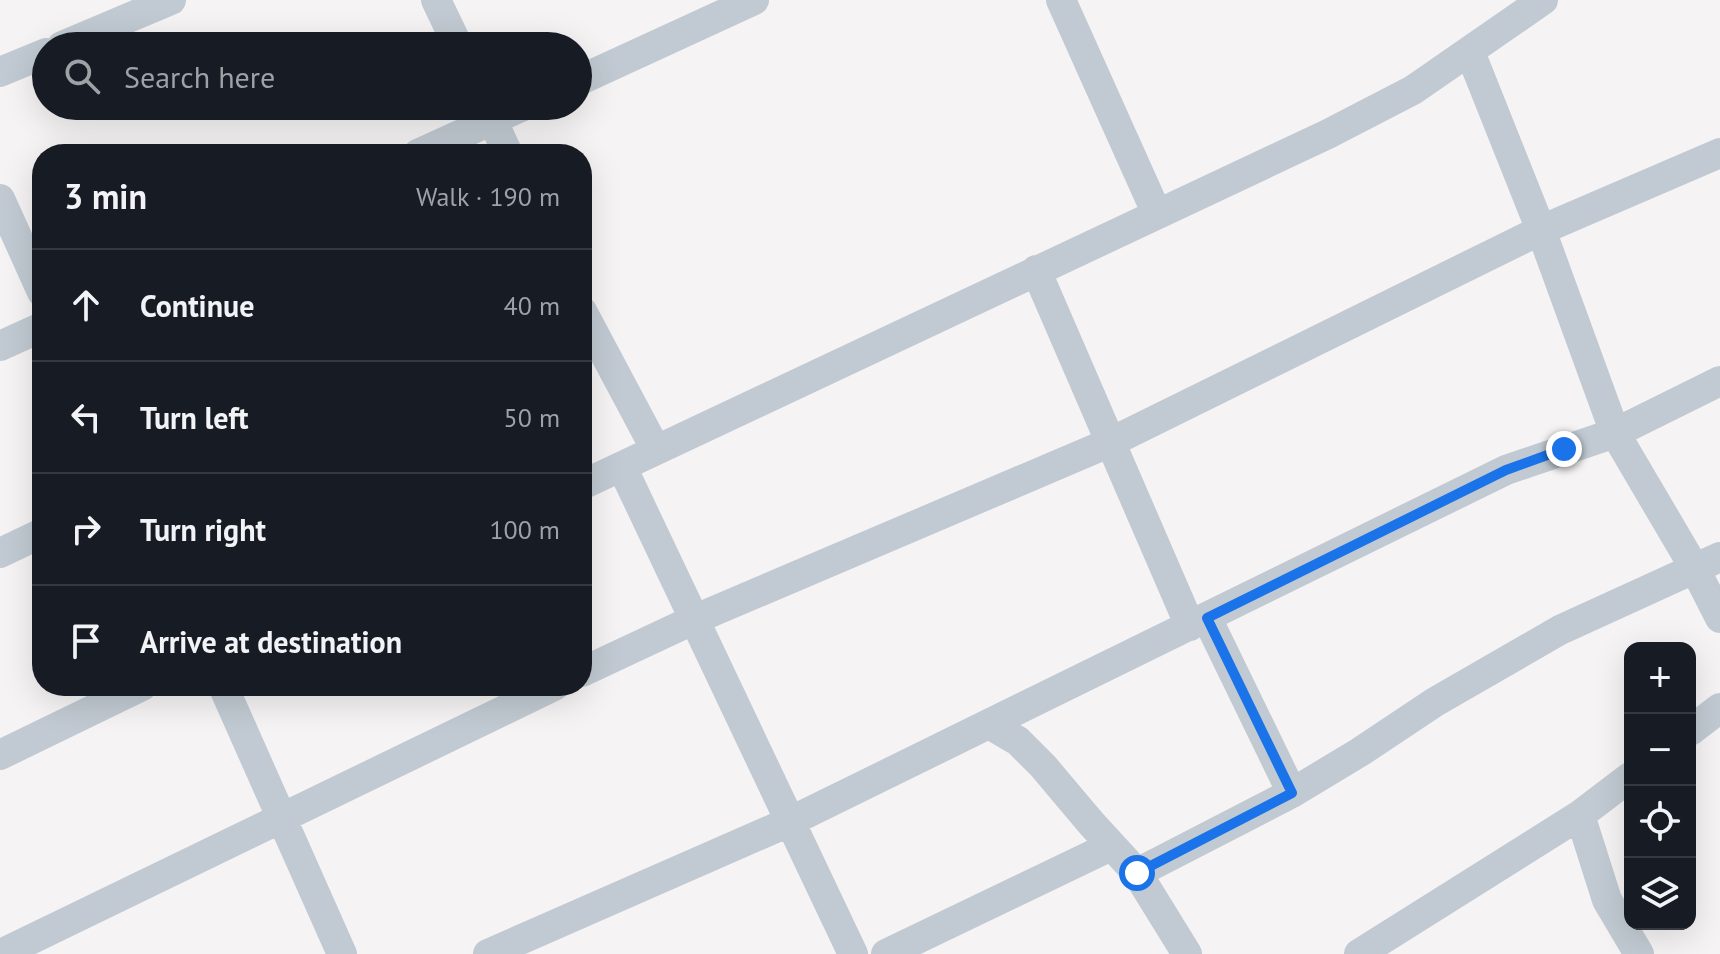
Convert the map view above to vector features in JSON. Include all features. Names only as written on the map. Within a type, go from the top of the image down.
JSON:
[{"type":"street","points":[[95,32],[171,0]]},
{"type":"street","points":[[436,0],[451,32]]},
{"type":"street","points":[[592,75],[754,0]]},
{"type":"street","points":[[1061,0],[1157,214]]},
{"type":"street","points":[[592,480],[1352,121],[1413,90],[1543,0]]},
{"type":"street","points":[[1470,52],[1541,230],[1615,433],[1707,563],[1720,618]]},
{"type":"street","points":[[0,72],[32,59]]},
{"type":"street","points":[[435,144],[477,120]]},
{"type":"street","points":[[492,120],[503,144]]},
{"type":"street","points":[[592,667],[693,620],[1111,442],[1541,230],[1720,153]]},
{"type":"street","points":[[0,199],[32,270]]},
{"type":"street","points":[[1036,270],[1111,442],[1198,622],[1292,793]]},
{"type":"street","points":[[592,330],[656,450]]},
{"type":"street","points":[[0,346],[32,332]]},
{"type":"street","points":[[488,954],[789,822],[1506,470],[1615,433],[1720,381]]},
{"type":"street","points":[[622,467],[853,954]]},
{"type":"street","points":[[0,553],[32,538]]},
{"type":"street","points":[[1137,873],[1292,793],[1435,702],[1560,630],[1707,563]]},
{"type":"street","points":[[0,755],[121,696]]},
{"type":"street","points":[[228,696],[342,954]]},
{"type":"street","points":[[1,954],[533,696]]},
{"type":"street","points":[[1696,726],[1720,708]]},
{"type":"street","points":[[989,724],[1026,749],[1137,873],[1187,954]]},
{"type":"street","points":[[1359,954],[1580,815],[1624,782]]},
{"type":"street","points":[[1580,815],[1607,900],[1639,954]]},
{"type":"street","points":[[886,954],[1111,846]]},
{"type":"route","points":[[1137,873],[1292,793],[1207,618],[1506,470],[1564,449]]}]
